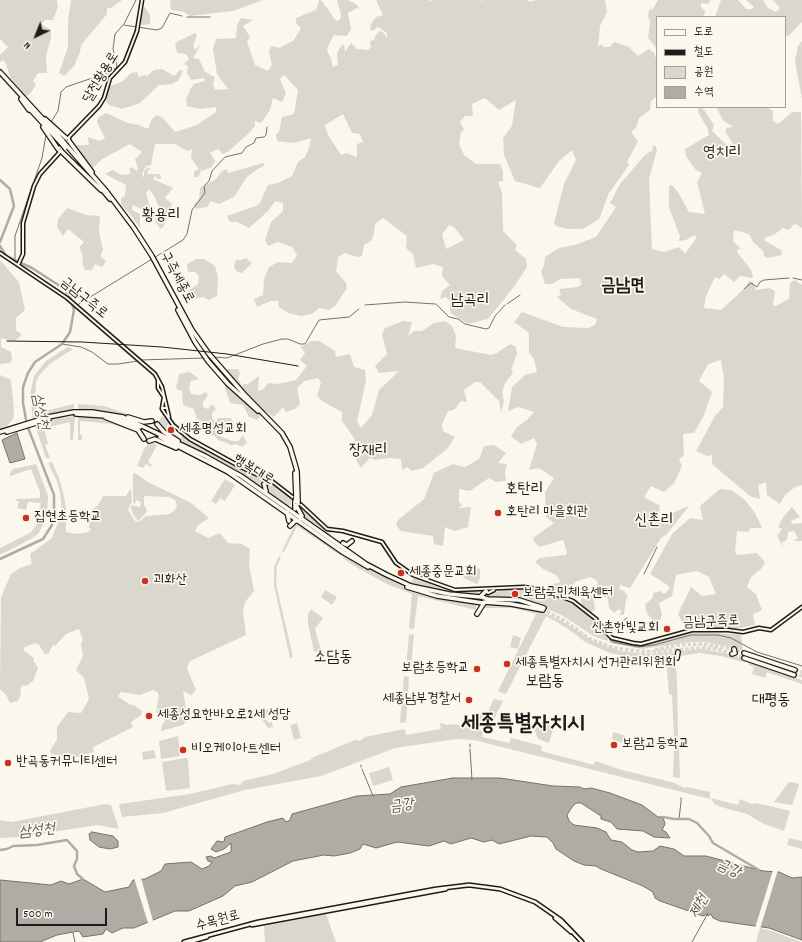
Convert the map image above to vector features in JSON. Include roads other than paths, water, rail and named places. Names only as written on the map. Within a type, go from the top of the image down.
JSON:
[{"type":"highway","name":"구즉세종로","points":[[0,72],[50,130],[67,140],[66,147],[115,205],[151,257]]},
{"type":"highway","name":"구즉세종로","points":[[0,75],[22,98]]},
{"type":"highway","points":[[45,124],[50,130],[59,151],[115,205]]},
{"type":"highway","points":[[50,130],[67,140],[112,198]]},
{"type":"highway","name":"구즉세종로","points":[[66,147],[112,198],[155,263],[192,330],[213,360],[275,425],[286,440],[293,454],[297,471],[295,508]]},
{"type":"highway","name":"구즉세종로","points":[[155,263],[185,324],[208,361],[228,384],[268,421],[284,440],[295,471],[295,508]]},
{"type":"highway","points":[[92,412],[115,414],[144,422],[152,421]]},
{"type":"highway","name":"행복대로","points":[[0,433],[63,413],[92,412],[128,419],[229,471],[272,498],[286,511],[295,508]]},
{"type":"highway","name":"행복대로","points":[[35,422],[68,415],[98,416],[132,424],[204,457]]},
{"type":"highway","points":[[98,416],[113,419],[138,430],[144,439]]},
{"type":"highway","points":[[157,424],[164,432],[204,457]]},
{"type":"highway","points":[[149,441],[155,439],[204,457]]},
{"type":"highway","name":"행복대로","points":[[229,471],[280,504],[295,508],[305,519],[352,552],[366,565]]},
{"type":"highway","points":[[271,481],[266,483],[264,487],[272,498]]},
{"type":"highway","points":[[280,504],[295,508],[305,519],[301,520],[301,522],[295,522],[290,526]]},
{"type":"highway","name":"행복대로","points":[[295,508],[301,522],[350,557],[411,587],[467,599],[485,595],[495,603],[543,609],[526,601],[492,599]]},
{"type":"highway","points":[[312,527],[366,565]]},
{"type":"highway","points":[[324,533],[345,545],[352,541],[349,547],[352,552]]},
{"type":"highway","points":[[479,608],[485,595],[487,598],[492,599],[495,603]]},
{"type":"highway","points":[[467,599],[475,602],[479,608]]},
{"type":"highway","points":[[479,608],[487,603],[495,603]]},
{"type":"highway","points":[[732,654],[735,653],[734,650]]},
{"type":"highway","points":[[744,653],[756,660],[762,659],[772,662],[775,660],[794,672],[756,660],[744,658]]},
{"type":"main road","name":"달전황용로","points":[[18,264],[24,247],[23,223],[34,186],[40,174],[67,140],[102,102],[110,78],[125,62],[138,27],[142,0]]},
{"type":"main road","name":"금남구즉로","points":[[0,253],[79,307],[157,376],[169,418]]},
{"type":"main road","name":"금남구즉로","points":[[160,388],[164,397],[162,409],[173,425],[190,439],[239,466],[271,481],[313,514],[327,529],[347,532],[382,542],[396,562],[412,574],[456,590],[474,588],[485,595],[503,588],[528,587],[568,599],[596,619],[610,636],[641,644],[692,630],[728,630],[743,632],[759,628],[771,630],[802,607]]},
{"type":"main road","name":"수목원로","points":[[184,942],[258,922],[436,889],[480,886],[509,891],[535,902],[561,920],[581,942]]},
{"type":"main road","name":"수목원로","points":[[190,942],[253,924],[442,890],[479,887],[504,892],[534,904],[560,922],[581,942]]},
{"type":"water","points":[[17,433],[25,459],[10,463],[2,440]]},
{"type":"water","name":"금강","points":[[453,778],[500,778],[553,786],[580,787],[584,789],[591,788],[610,793],[642,805],[658,817],[663,817],[665,824],[662,830],[666,832],[670,838],[654,837],[643,831],[617,829],[611,822],[601,819],[601,816],[581,803],[576,803],[572,807],[567,815],[569,821],[574,825],[597,828],[606,832],[611,840],[622,842],[632,850],[638,852],[653,851],[660,846],[674,849],[684,856],[706,856],[763,871],[779,872],[792,878],[802,877],[802,940],[769,928],[720,921],[713,918],[711,914],[708,916],[707,914],[703,916],[660,901],[655,898],[653,892],[643,886],[596,866],[584,865],[574,861],[556,849],[547,837],[531,836],[499,844],[492,840],[484,842],[471,838],[451,844],[444,841],[429,846],[397,842],[376,848],[363,844],[360,849],[350,853],[334,856],[324,855],[293,861],[252,882],[235,886],[223,896],[189,911],[175,911],[134,928],[123,928],[112,933],[106,929],[103,934],[83,937],[79,931],[57,935],[40,942],[0,942],[0,880],[51,885],[61,881],[69,884],[83,879],[105,892],[129,887],[133,880],[145,879],[161,871],[165,864],[191,862],[202,869],[209,866],[212,862],[208,861],[206,857],[211,856],[214,858],[231,852],[231,843],[224,849],[216,852],[211,849],[217,841],[224,842],[225,837],[267,822],[283,818],[286,822],[290,820],[292,814],[357,796],[390,794],[401,787]]},
{"type":"water","points":[[92,832],[113,836],[118,841],[118,847],[110,849],[99,847],[90,840],[89,834]]},
{"type":"waterway","points":[[51,122],[58,111],[61,92],[66,87],[110,72],[117,67],[113,49],[115,34],[124,24],[136,0]]},
{"type":"waterway","points":[[124,25],[157,30],[162,28],[170,13],[182,16]]},
{"type":"waterway","points":[[187,17],[210,17]]},
{"type":"waterway","points":[[74,307],[183,240],[187,234],[192,210],[205,193],[204,186],[209,181],[212,171],[225,157],[242,153],[246,147],[254,143],[256,138],[264,137],[266,135],[267,127]]},
{"type":"waterway","points":[[15,259],[15,236],[42,158],[46,135]]},
{"type":"waterway","name":"삼성천","points":[[0,180],[10,189],[14,206],[0,242]]},
{"type":"waterway","name":"삼성천","points":[[0,246],[6,256],[32,268],[63,288],[70,297],[74,310],[70,332],[62,344],[35,362],[28,373],[23,387],[23,403],[27,425],[54,495],[52,525],[43,539],[0,559]]},
{"type":"waterway","points":[[744,289],[751,283],[757,287],[760,282],[764,280],[789,278]]},
{"type":"waterway","points":[[793,278],[802,280]]},
{"type":"waterway","points":[[507,304],[520,295]]},
{"type":"waterway","points":[[365,305],[405,302],[435,304]]},
{"type":"waterway","points":[[436,304],[449,317],[458,319],[465,324],[486,329],[489,328],[495,316],[505,305]]},
{"type":"waterway","points":[[213,357],[227,358],[263,344],[282,339],[288,339],[300,344],[305,344],[319,320],[349,317],[359,309]]},
{"type":"waterway","points":[[62,344],[81,347],[92,352],[108,364],[138,361]]},
{"type":"waterway","points":[[141,360],[204,358]]},
{"type":"waterway","points":[[644,574],[657,547]]},
{"type":"waterway","points":[[623,621],[627,618]]},
{"type":"waterway","points":[[610,634],[612,628],[621,622]]},
{"type":"waterway","points":[[609,639],[613,642],[638,647],[654,645],[691,635],[718,635],[731,638],[757,652],[802,666]]},
{"type":"waterway","points":[[470,749],[472,780]]},
{"type":"waterway","points":[[362,769],[373,796]]},
{"type":"waterway","points":[[679,819],[681,802]]},
{"type":"waterway","name":"금강","points":[[663,817],[689,819],[697,823],[709,836],[713,843],[759,870]]},
{"type":"waterway","name":"삼성천","points":[[0,850],[13,846],[37,845],[67,840],[77,851],[77,859],[74,866],[77,874],[83,879],[83,882]]},
{"type":"waterway","name":"제천","points":[[692,942],[708,913]]},
{"type":"waterway","points":[[73,933],[75,942]]},
{"type":"tunnel","points":[[292,514],[311,528]]},
{"type":"tunnel","points":[[466,598],[488,600]]},
{"type":"tunnel","points":[[509,602],[534,607]]},
{"type":"tunnel","points":[[542,609],[563,620],[590,639],[614,648],[645,652],[701,648],[717,649],[744,658]]},
{"type":"tunnel","points":[[655,650],[677,645],[702,644],[728,648],[744,653]]},
{"type":"tunnel","points":[[742,656],[802,676]]},
{"type":"tunnel","points":[[795,670],[802,672]]},
{"type":"railway","points":[[7,341],[82,342],[162,347],[227,354],[298,366]]},
{"type":"place","name":"세종명성교회","points":[[171,430]]},
{"type":"place","name":"호탄리 마을회관","points":[[498,513]]},
{"type":"place","name":"집현초등학교","points":[[26,518]]},
{"type":"place","name":"세종중문교회","points":[[401,573]]},
{"type":"place","name":"괴화산","points":[[145,581]]},
{"type":"place","name":"보람국민체육센터","points":[[515,594]]},
{"type":"place","name":"신촌한빛교회","points":[[667,629]]},
{"type":"place","name":"세종특별자치시 선거관리위원회","points":[[507,664]]},
{"type":"place","name":"보람초등학교","points":[[477,669]]},
{"type":"place","name":"세종남부경찰서","points":[[469,700]]},
{"type":"place","name":"세종성요한바오로2세 성당","points":[[149,716]]},
{"type":"place","name":"보람고등학교","points":[[614,745]]},
{"type":"place","name":"비오케이아트센터","points":[[183,750]]},
{"type":"place","name":"반곡동커뮤니티센터","points":[[8,763]]},
{"type":"district","name":"영치리","points":[[722,154]]},
{"type":"district","name":"황용리","points":[[161,217]]},
{"type":"district","name":"금남면","points":[[623,288]]},
{"type":"district","name":"남곡리","points":[[470,302]]},
{"type":"district","name":"장재리","points":[[368,452]]},
{"type":"district","name":"호탄리","points":[[524,491]]},
{"type":"district","name":"신촌리","points":[[654,522]]},
{"type":"district","name":"소담동","points":[[333,659]]},
{"type":"district","name":"보람동","points":[[545,683]]},
{"type":"district","name":"대평동","points":[[771,702]]},
{"type":"district","name":"세종특별자치시","points":[[523,726]]}]
